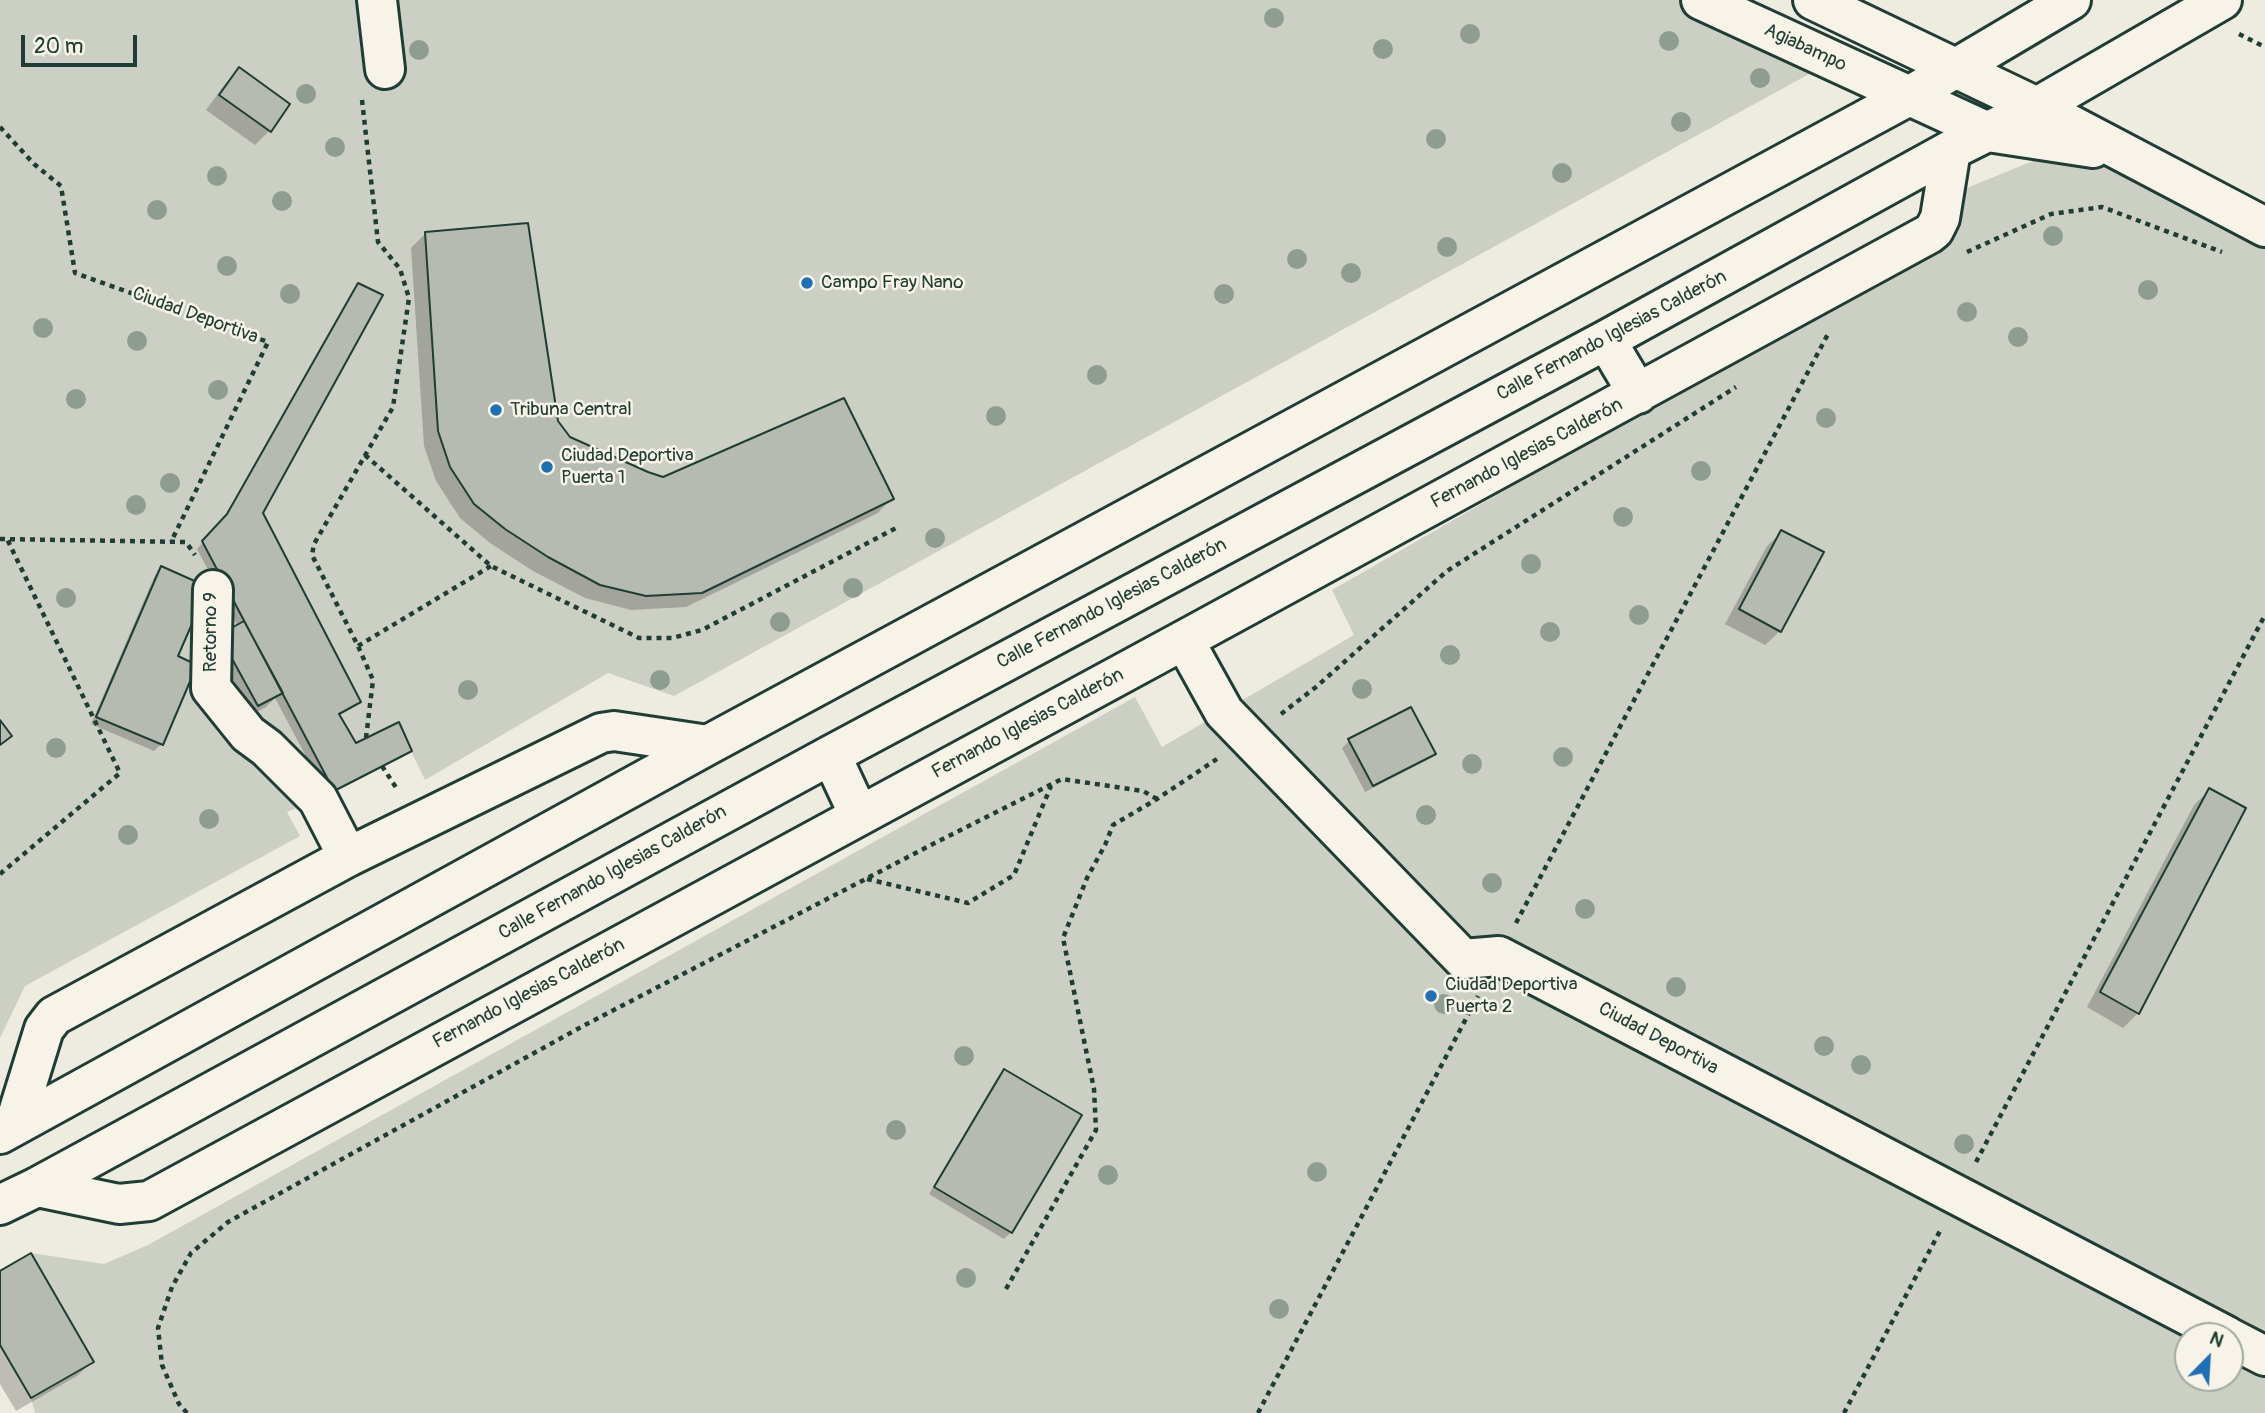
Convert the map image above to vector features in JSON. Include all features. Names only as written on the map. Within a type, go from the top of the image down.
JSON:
[{"type":"street","points":[[373,81],[377,0]]},
{"type":"street","name":"Agiabampo","points":[[1701,0],[1988,132],[2123,153]]},
{"type":"street","points":[[1813,0],[2037,107],[2265,228]]},
{"type":"street","points":[[7,1130],[708,745],[1909,96],[2071,0]]},
{"type":"street","name":"Calle Fernando Iglesias Calderón","points":[[0,1205],[831,755],[1606,340],[1951,150],[2037,107],[2222,0]]},
{"type":"street","name":"Fernando Iglesias Calderón","points":[[37,1187],[119,1204],[149,1200],[1184,640],[1929,234],[1940,218],[1951,150]]},
{"type":"street","points":[[1606,340],[1638,394]]},
{"type":"street","name":"Retorno 9","points":[[213,590],[211,688],[248,734],[267,748],[318,799],[348,857]]},
{"type":"street","points":[[1184,640],[1224,712],[1463,959],[1499,956]]},
{"type":"street","points":[[7,1130],[44,1030],[54,1016],[348,857],[608,731],[708,745]]},
{"type":"street","points":[[831,755],[859,815]]},
{"type":"street","name":"Ciudad Deportiva","points":[[1499,956],[2200,1322]]},
{"type":"street","name":"Ciudad Deportiva","points":[[2244,1345],[2265,1356]]},
{"type":"path","points":[[366,738],[373,680],[312,555],[314,544],[393,407],[409,298],[400,269],[378,242],[373,81]]},
{"type":"path","name":"Ciudad Deportiva","points":[[0,127],[34,164],[61,186],[75,272],[268,342],[171,542]]},
{"type":"path","points":[[1965,253],[2051,214],[2102,207],[2230,255]]},
{"type":"path","points":[[1258,1413],[1832,326],[1820,334]]},
{"type":"path","points":[[1316,687],[1447,571],[1739,386]]},
{"type":"path","points":[[365,455],[491,566],[639,638],[672,638],[702,630],[898,527]]},
{"type":"path","points":[[0,539],[171,542]]},
{"type":"path","points":[[0,874],[120,773],[7,539]]},
{"type":"path","name":"Retorno 9","points":[[171,542],[186,542],[208,574],[213,590]]},
{"type":"path","points":[[358,646],[491,566]]},
{"type":"path","points":[[1844,1413],[2265,615]]},
{"type":"path","points":[[1006,1289],[1097,1129],[1094,1089],[1063,938],[1087,878],[1113,825],[1250,738]]},
{"type":"path","points":[[187,1413],[179,1404],[162,1365],[158,1328],[172,1287],[191,1253],[228,1222],[583,1026],[1062,779],[1143,791],[1157,799]]},
{"type":"path","points":[[866,879],[968,902],[1014,875],[1051,785]]},
{"type":"shaded area","name":"Ciudad Deportiva Puerta 1","points":[[0,0],[1695,0],[1831,62],[674,696],[608,673],[425,780],[411,751],[287,812],[300,836],[25,986],[0,1038]]},
{"type":"shaded area","name":"Ciudad Deportiva Puerta 2","points":[[2048,155],[2121,163],[2265,235],[2265,1413],[35,1413],[31,1398],[94,1362],[31,1253],[104,1264],[148,1245],[1135,697],[1162,747],[1354,635],[1332,590],[1837,299],[1969,187]]},
{"type":"building","points":[[239,67],[290,104],[271,132],[219,95]]},
{"type":"building","name":"Tribuna Central","points":[[528,223],[558,421],[570,437],[663,477],[844,398],[894,499],[702,593],[646,596],[600,585],[548,557],[505,529],[474,504],[450,467],[438,431],[425,232]]},
{"type":"building","points":[[358,283],[383,295],[263,513],[361,702],[339,714],[356,743],[399,722],[412,751],[334,791],[202,541],[227,514]]},
{"type":"building","points":[[1781,530],[1824,552],[1781,632],[1739,609]]},
{"type":"building","points":[[161,566],[208,587],[178,656],[197,665],[163,745],[96,717]]},
{"type":"building","points":[[244,621],[283,693],[258,706],[219,635]]},
{"type":"building","points":[[1411,707],[1436,754],[1373,786],[1348,739]]},
{"type":"building","points":[[0,720],[12,736],[0,745]]},
{"type":"building","points":[[2209,788],[2246,808],[2139,1014],[2100,992]]},
{"type":"building","points":[[1004,1069],[1082,1115],[1012,1233],[934,1187]]},
{"type":"building","points":[[31,1253],[94,1362],[31,1398],[0,1345],[0,1271]]},
{"type":"place","name":"Campo Fray Nano","points":[[807,283]]},
{"type":"place","name":"Tribuna Central","points":[[496,410]]},
{"type":"place","name":"Ciudad Deportiva Puerta 1","points":[[547,467]]},
{"type":"place","name":"Ciudad Deportiva Puerta 2","points":[[1431,996]]}]
